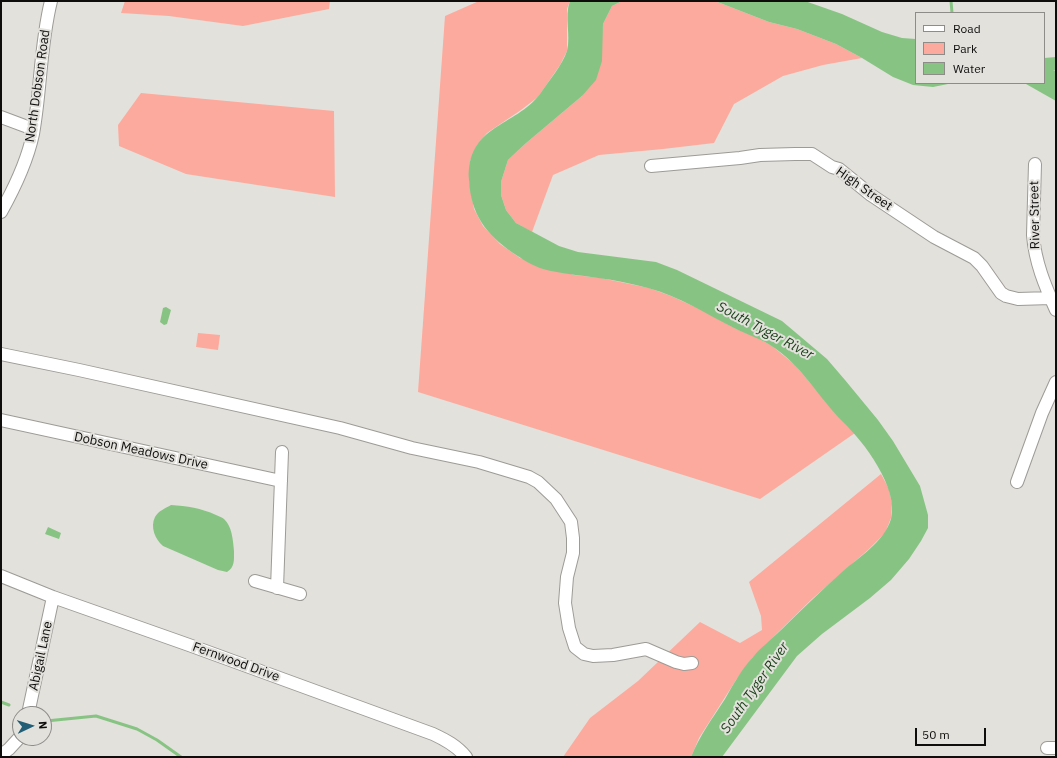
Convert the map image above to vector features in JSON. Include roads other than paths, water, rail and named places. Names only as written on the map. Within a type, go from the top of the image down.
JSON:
[{"type":"street","name":"North Dobson Road","points":[[1,212],[20,177],[29,150],[47,15],[51,1]]},
{"type":"street","points":[[1,117],[33,129]]},
{"type":"street","name":"High Street","points":[[650,166],[760,155],[812,154],[839,170],[871,195],[928,232],[974,258],[982,266],[1001,293],[1018,299],[1050,298]]},
{"type":"street","name":"River Street","points":[[1035,164],[1034,246],[1044,282],[1056,310]]},
{"type":"street","points":[[1,354],[340,428],[412,448],[479,462],[529,477],[538,482],[556,499],[571,522],[573,553],[567,577],[565,603],[569,628],[575,646],[584,654],[593,656],[613,655],[646,649],[676,662],[684,664],[692,663]]},
{"type":"street","points":[[1017,482],[1042,413],[1056,382]]},
{"type":"street","name":"Dobson Meadows Drive","points":[[1,420],[281,481]]},
{"type":"street","points":[[277,588],[282,452]]},
{"type":"street","name":"Fernwood Drive","points":[[1,576],[53,597],[433,734],[451,743],[466,757]]},
{"type":"street","points":[[255,581],[300,594]]},
{"type":"street","name":"Abigail Lane","points":[[30,706],[53,597]]},
{"type":"street","points":[[1,755],[12,746]]},
{"type":"water","name":"South Tyger River","points":[[570,1],[622,1],[612,6],[603,24],[602,61],[596,80],[582,96],[508,160],[501,182],[501,195],[506,210],[516,223],[559,246],[578,252],[656,262],[677,270],[782,321],[827,359],[878,420],[893,441],[920,486],[928,515],[928,528],[909,559],[891,580],[870,598],[822,634],[797,656],[722,757],[691,757],[706,727],[749,662],[759,650],[883,535],[891,519],[892,507],[890,494],[885,480],[870,453],[800,371],[770,345],[681,300],[659,291],[623,282],[557,272],[535,266],[503,246],[488,231],[482,222],[473,204],[470,192],[470,162],[475,148],[484,137],[494,129],[530,105],[540,94],[559,67],[565,56],[568,45],[568,7]]},
{"type":"water","points":[[715,1],[805,1],[842,14],[882,32],[902,38],[915,39],[915,84],[948,84],[933,87],[913,85],[893,77],[836,44],[797,29],[769,22]]},
{"type":"water","points":[[1056,57],[1056,70],[1053,70],[1056,71],[1056,101],[1026,84],[1045,84],[1045,58]]},
{"type":"water","points":[[166,307],[171,310],[167,324],[164,325],[160,322],[163,308]]},
{"type":"water","points":[[171,505],[199,509],[222,518],[227,522],[232,534],[234,551],[234,563],[230,570],[227,572],[218,570],[163,546],[160,543],[153,529],[155,517],[162,510]]},
{"type":"water","points":[[48,527],[61,533],[59,539],[45,534]]},
{"type":"waterway","points":[[951,1],[952,12]]},
{"type":"waterway","points":[[1,702],[9,705]]},
{"type":"waterway","points":[[52,720],[96,716],[137,729],[157,740],[181,757]]}]
